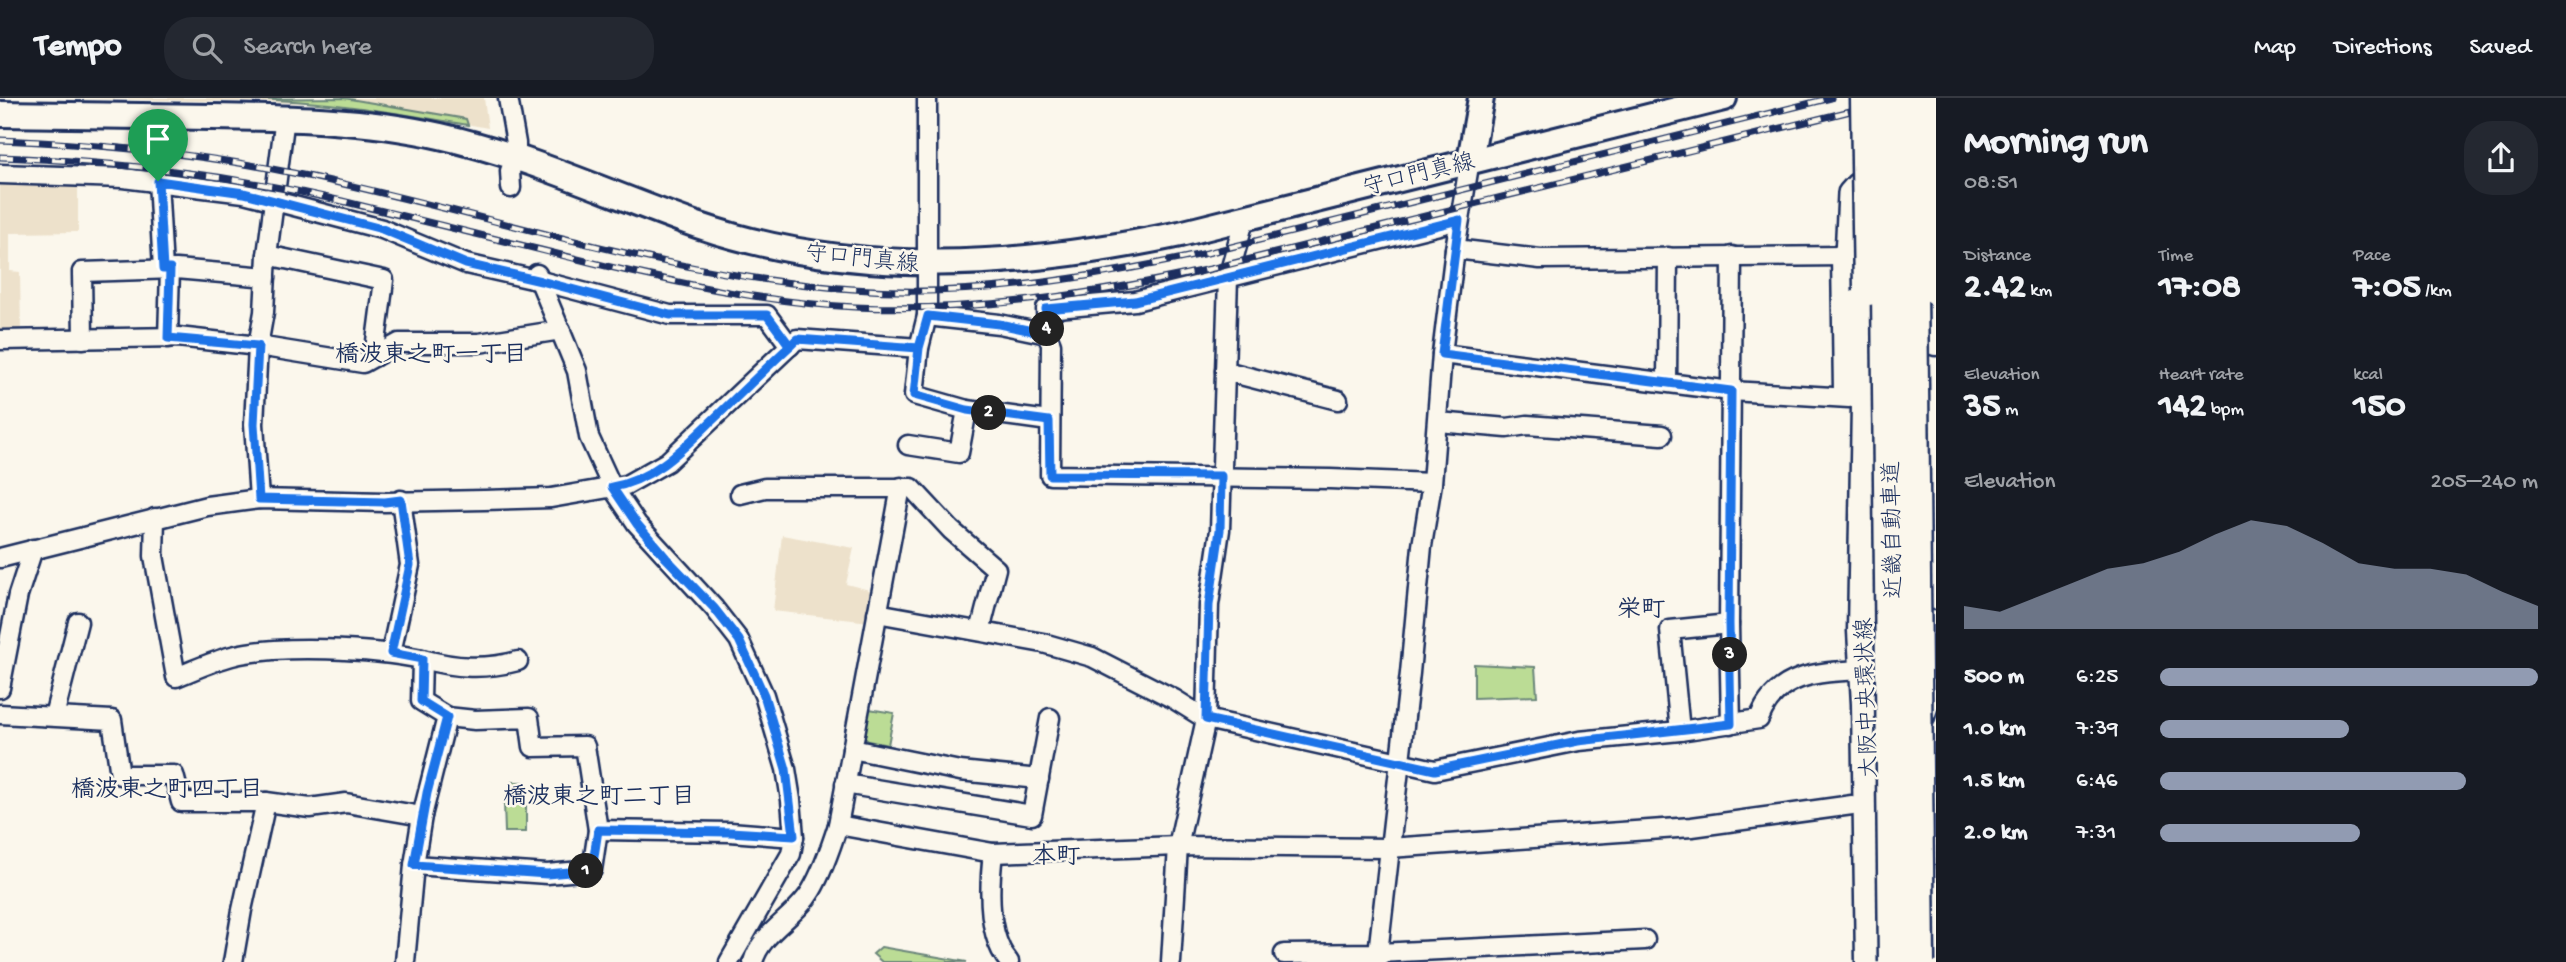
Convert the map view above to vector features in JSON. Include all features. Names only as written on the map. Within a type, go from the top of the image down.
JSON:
[{"type":"highway","name":"近畿自動車道","points":[[1886,98],[1895,962]]},
{"type":"highway","name":"近畿自動車道","points":[[1909,98],[1918,962]]},
{"type":"main road","points":[[1470,160],[1481,98]]},
{"type":"main road","name":"守口門真線","points":[[0,114],[285,117],[360,123],[439,135],[516,157],[699,226],[740,237],[810,254],[864,261],[926,264],[1080,253],[1180,234],[1724,98]]},
{"type":"main road","name":"大阪中央環状線","points":[[1866,98],[1868,291],[1862,631],[1866,704],[1870,962]]},
{"type":"main road","points":[[1933,98],[1936,341]]},
{"type":"main road","points":[[1848,244],[1850,549],[1862,631]]},
{"type":"main road","points":[[1936,625],[1936,688]]},
{"type":"main road","points":[[1907,962],[1905,776],[1911,744],[1936,669]]},
{"type":"main road","points":[[1854,962],[1852,774],[1866,704]]},
{"type":"main road","points":[[1866,704],[1879,778],[1882,962]]},
{"type":"street","points":[[508,98],[516,143],[516,157],[510,171],[510,188]]},
{"type":"street","points":[[927,98],[928,316],[919,348],[914,395],[967,410],[1049,421]]},
{"type":"street","points":[[259,499],[254,424],[258,346],[285,117]]},
{"type":"street","points":[[1377,958],[1422,546],[1432,483],[1442,354],[1459,220],[1470,160]]},
{"type":"street","points":[[0,174],[158,181],[244,193],[382,229],[450,258],[538,276],[670,315],[767,315],[790,346]]},
{"type":"street","points":[[158,181],[167,269],[168,338]]},
{"type":"street","points":[[1848,244],[1849,193],[1857,184],[1936,183]]},
{"type":"street","points":[[1171,962],[1178,846],[1206,719],[1209,605],[1220,530],[1228,278],[1245,217]]},
{"type":"street","points":[[1432,483],[1221,476],[1050,475],[1051,344],[1047,334],[1046,309],[1135,301],[1459,220]]},
{"type":"street","points":[[1455,249],[1540,259],[1732,256],[1848,244],[1936,230]]},
{"type":"street","points":[[1848,244],[1936,254]]},
{"type":"street","points":[[267,255],[384,280],[374,357]]},
{"type":"street","points":[[1731,724],[1729,624],[1732,256]]},
{"type":"street","points":[[1667,382],[1668,257]]},
{"type":"street","points":[[83,339],[82,272],[167,269],[266,277]]},
{"type":"street","points":[[538,276],[577,371],[589,437],[612,487],[637,524],[714,608],[739,640],[764,695],[786,769],[794,836],[790,854],[729,962]]},
{"type":"street","points":[[928,316],[999,324],[1047,334]]},
{"type":"street","points":[[0,340],[168,338],[258,346],[363,363],[399,343],[479,342],[561,330]]},
{"type":"street","points":[[0,558],[207,506],[259,499],[385,502],[551,498],[626,485],[667,462],[797,339],[919,348]]},
{"type":"street","points":[[1442,354],[1731,391],[1849,398]]},
{"type":"street","points":[[1225,371],[1338,400]]},
{"type":"street","points":[[908,445],[959,453],[967,410]]},
{"type":"street","points":[[1438,422],[1507,428],[1528,425],[1662,435]]},
{"type":"street","points":[[753,962],[760,945],[811,892],[838,825],[901,486]]},
{"type":"street","points":[[740,494],[765,488],[912,488],[951,530],[996,569],[980,631]]},
{"type":"street","points":[[391,653],[410,565],[401,500]]},
{"type":"street","points":[[155,518],[154,556],[176,677],[234,656],[290,650],[391,653],[454,668],[503,665],[518,660]]},
{"type":"street","points":[[0,688],[18,595],[33,549]]},
{"type":"street","points":[[877,613],[1043,643],[1092,657],[1174,699],[1206,719],[1435,770],[1578,741],[1680,731],[1759,719],[1772,694],[1796,679],[1839,671],[1864,670]]},
{"type":"street","points":[[54,716],[78,622]]},
{"type":"street","points":[[1680,731],[1670,630],[1729,624]]},
{"type":"street","points":[[414,865],[547,874],[592,870],[598,830],[586,746],[533,747],[529,718],[475,720],[447,717],[421,701],[422,659]]},
{"type":"street","points":[[0,714],[113,720],[120,775],[174,775],[181,802],[266,802],[310,808],[346,803],[422,816]]},
{"type":"street","points":[[405,962],[414,865],[422,816],[447,717]]},
{"type":"street","points":[[845,785],[1032,815],[1050,718]]},
{"type":"street","points":[[852,749],[960,771],[1039,779]]},
{"type":"street","points":[[233,962],[266,802]]},
{"type":"street","points":[[838,825],[993,853],[1178,846],[1390,848],[1692,827],[1852,805]]},
{"type":"street","points":[[598,830],[794,836]]},
{"type":"street","points":[[993,853],[989,890],[1000,951],[1009,962]]},
{"type":"street","points":[[1284,954],[1377,958],[1644,940]]},
{"type":"shaded area","points":[[65,98],[484,98],[488,128],[357,104]]},
{"type":"shaded area","points":[[0,180],[78,183],[78,232],[10,233],[10,271],[20,272],[21,335],[0,335]]},
{"type":"shaded area","points":[[782,535],[854,548],[846,584],[877,592],[870,622],[773,611]]},
{"type":"green space","points":[[344,98],[466,119],[468,125],[326,104],[241,99]]},
{"type":"green space","points":[[1474,664],[1535,667],[1537,696],[1474,698]]},
{"type":"green space","points":[[869,709],[894,713],[888,745],[868,741],[863,736]]},
{"type":"green space","points":[[512,782],[526,782],[526,832],[505,832],[504,803]]},
{"type":"green space","points":[[881,947],[967,962],[882,962],[873,954]]},
{"type":"railway","points":[[0,140],[147,150],[257,166],[363,188],[641,257],[711,271],[853,289],[942,291],[1075,278],[1207,253],[1831,98]]},
{"type":"railway","points":[[0,157],[130,166],[257,183],[637,273],[761,297],[855,307],[945,307],[1078,294],[1210,269],[1903,98]]},
{"type":"district","name":"橋波東之町一丁目","points":[[431,353]]},
{"type":"district","name":"栄町","points":[[1641,608]]},
{"type":"district","name":"橋波東之町四丁目","points":[[167,788]]},
{"type":"district","name":"橋波東之町二丁目","points":[[599,795]]},
{"type":"district","name":"本町","points":[[1056,855]]},
{"type":"route","points":[[158,181],[163,269],[170,269],[168,338],[258,346],[254,424],[259,499],[385,502],[401,500],[410,565],[391,653],[422,659],[421,701],[447,717],[427,793],[414,865],[547,874],[592,870],[598,830],[794,836],[786,769],[764,695],[739,640],[714,608],[637,524],[612,487],[626,485],[667,462],[692,439],[790,346],[797,339],[919,348],[914,395],[967,410],[1049,421],[1050,475],[1221,476],[1220,530],[1209,605],[1206,719],[1435,770],[1578,741],[1731,724],[1731,391],[1442,354],[1459,220],[1135,301],[1046,309],[1047,334],[999,324],[928,316],[919,348],[846,343],[797,339],[790,346],[767,315],[670,315],[466,264],[382,229],[244,193],[158,181]]}]
